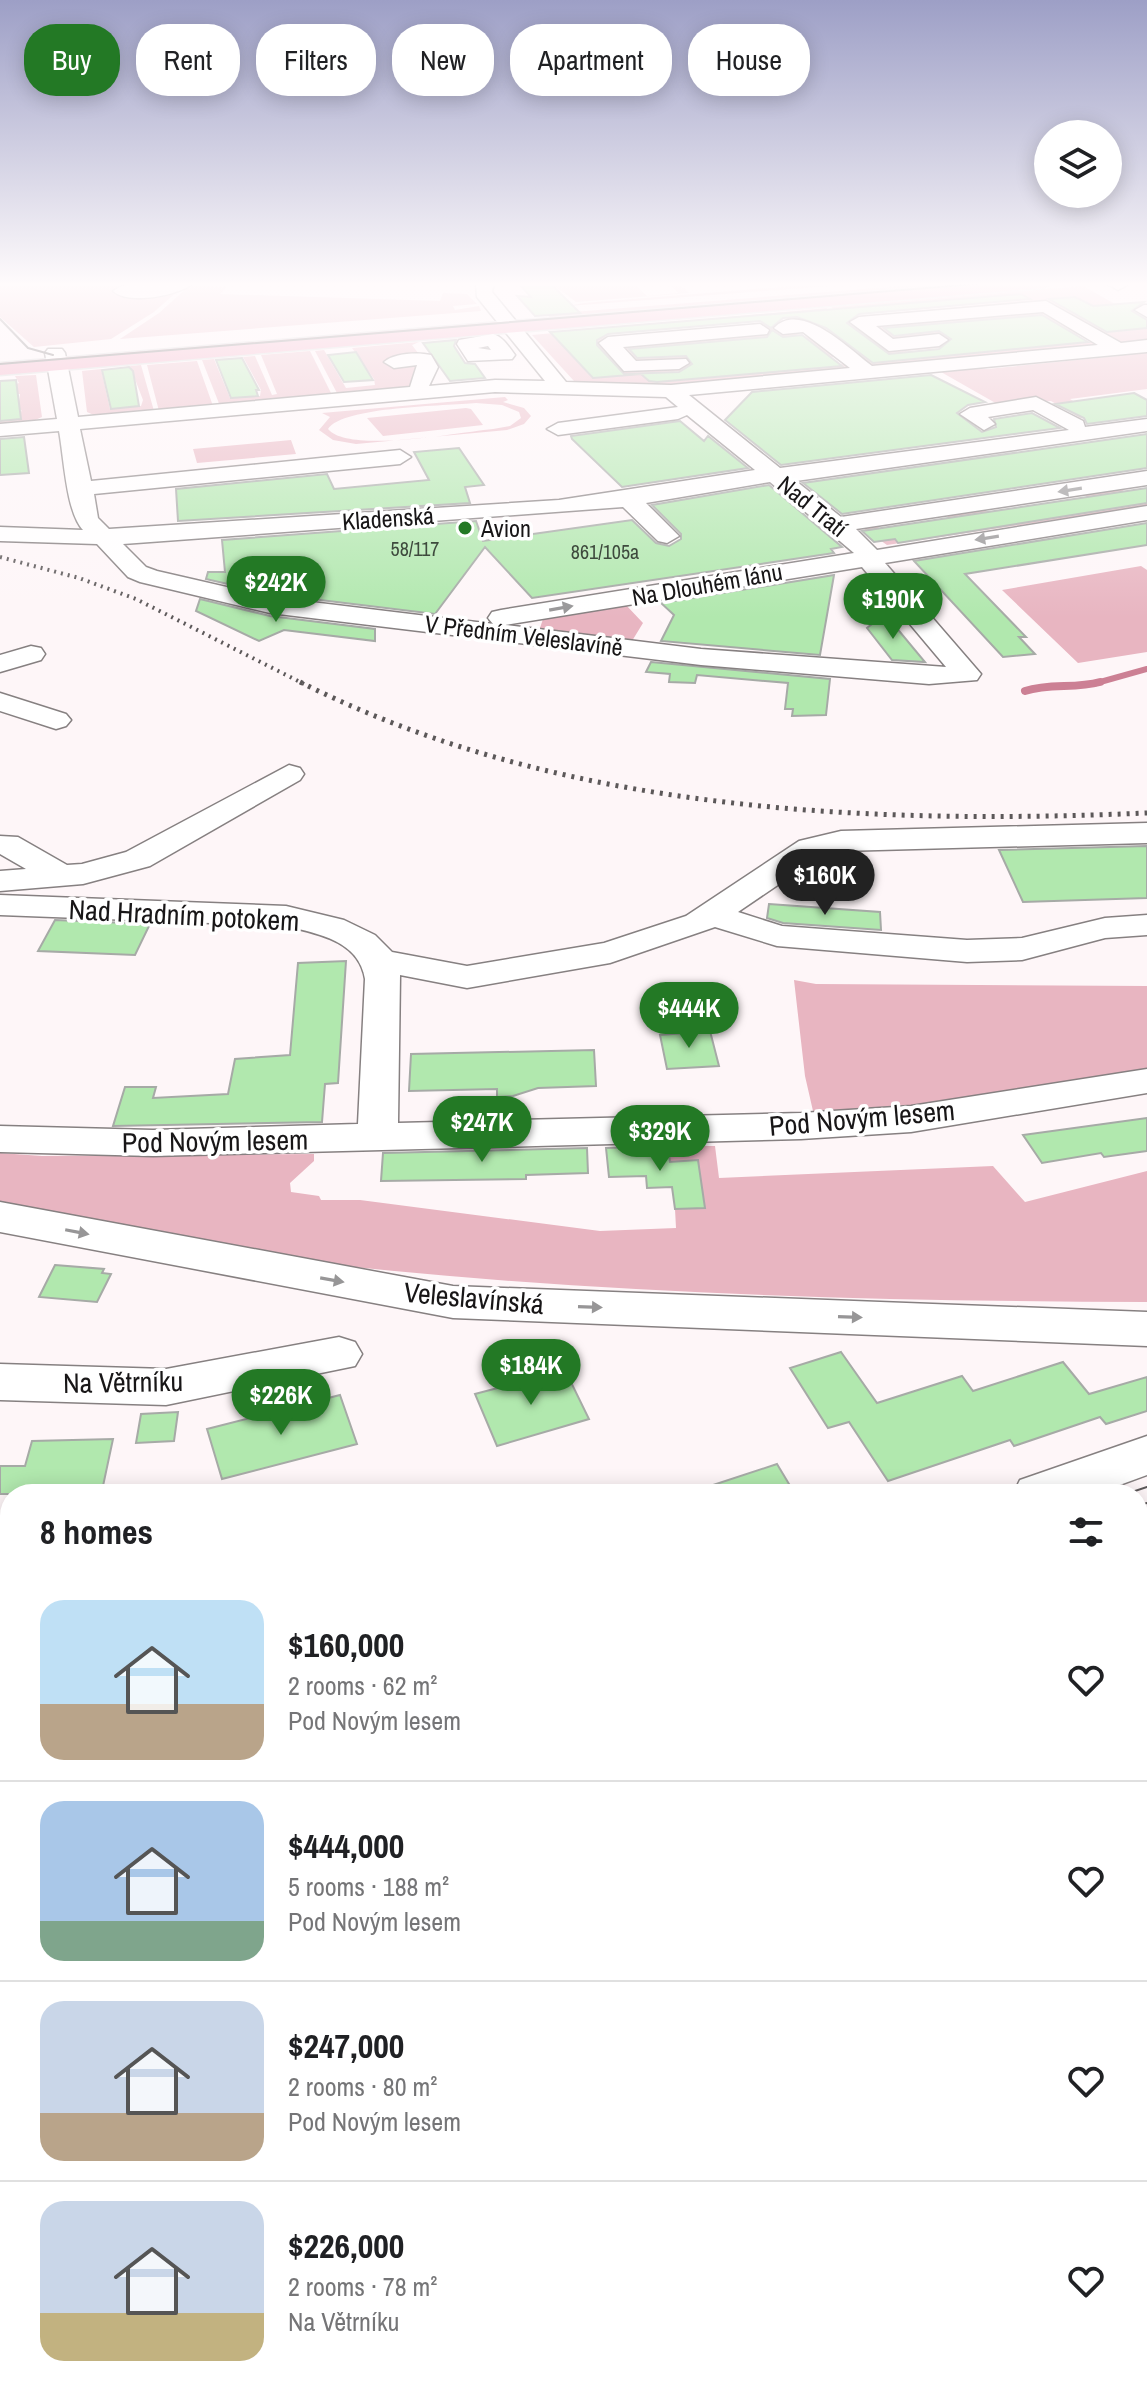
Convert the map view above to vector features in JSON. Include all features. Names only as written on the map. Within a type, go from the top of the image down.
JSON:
[{"type":"street","points":[[63,395],[79,489],[87,520],[99,537]]},
{"type":"street","points":[[0,430],[391,395]]},
{"type":"street","name":"Nad Tratí","points":[[676,395],[863,547],[967,674]]},
{"type":"street","points":[[558,429],[794,395]]},
{"type":"street","points":[[984,424],[970,414],[1036,403],[1076,425]]},
{"type":"street","name":"Kladenská","points":[[773,474],[789,465],[1147,415]]},
{"type":"street","name":"Kladenská","points":[[0,534],[99,537],[290,526],[628,499],[773,474],[801,474],[1147,425]]},
{"type":"street","points":[[79,489],[400,457]]},
{"type":"street","points":[[838,525],[1147,478]]},
{"type":"street","points":[[818,509],[1018,480]]},
{"type":"street","points":[[628,499],[667,536]]},
{"type":"street","name":"Na Dlouhém lánu","points":[[457,627],[1147,513]]},
{"type":"street","points":[[1105,520],[1136,539]]},
{"type":"street","name":"V Předním Veleslavíně","points":[[99,537],[137,572],[165,583],[270,605],[701,657],[929,676],[967,674]]},
{"type":"street","points":[[0,664],[31,654]]},
{"type":"street","points":[[819,696],[825,667]]},
{"type":"street","points":[[0,702],[56,720]]},
{"type":"street","points":[[0,881],[61,876],[138,859],[289,774]]},
{"type":"street","name":"Nad Hradním potokem","points":[[0,905],[286,916],[332,927],[371,952],[432,972],[486,976],[635,945],[698,923],[811,848],[841,841],[1147,833]]},
{"type":"street","points":[[2,850],[61,876]]},
{"type":"street","points":[[711,914],[777,936],[860,945],[967,951],[1022,949],[1105,928],[1147,925]]},
{"type":"street","points":[[371,952],[383,979],[377,1138]]},
{"type":"street","name":"Pod Novým lesem","points":[[0,1139],[153,1143],[801,1126],[911,1119],[1147,1081]]},
{"type":"street","name":"Veleslavínská","points":[[0,1217],[453,1302],[1147,1329]]},
{"type":"street","name":"Na Větrníku","points":[[0,1382],[166,1387],[339,1354]]},
{"type":"street","points":[[1066,1484],[1147,1455]]},
{"type":"shaded area","points":[[20,395],[39,395],[42,417],[31,422],[0,426],[0,419],[22,411],[18,408]]},
{"type":"shaded area","points":[[85,395],[107,395],[110,409],[141,406],[141,395],[149,395],[154,411],[96,416],[87,412]]},
{"type":"shaded area","points":[[155,395],[209,395],[213,406],[159,411]]},
{"type":"shaded area","points":[[216,395],[229,395],[230,398],[332,395],[220,406]]},
{"type":"shaded area","points":[[981,395],[1102,395],[1070,399],[1096,415],[1080,418],[1051,401],[999,405]]},
{"type":"shaded area","points":[[505,397],[508,400],[503,402],[524,408],[531,416],[524,424],[507,430],[426,438],[510,426],[521,418],[519,412],[502,405],[420,406],[353,416],[337,421],[328,429],[340,436],[358,440],[403,440],[356,444],[333,440],[319,430],[330,417],[322,413]]},
{"type":"shaded area","points":[[471,409],[483,425],[383,436],[367,418]]},
{"type":"shaded area","points":[[291,440],[296,454],[197,463],[193,449]]},
{"type":"shaded area","points":[[1147,481],[1118,487],[1132,496],[1147,494],[1147,506],[887,545],[857,524]],"holes":[[[1080,492],[1094,501],[995,517],[982,508]],[[943,513],[955,522],[886,533],[874,524]]]},
{"type":"shaded area","points":[[1141,566],[1147,570],[1147,652],[1078,663],[1002,590]]},
{"type":"shaded area","points":[[626,605],[643,623],[632,641],[539,631],[543,619]]},
{"type":"shaded area","points":[[794,980],[816,984],[1147,986],[1147,1070],[908,1108],[813,1111],[805,1076]]},
{"type":"shaded area","points":[[668,1146],[715,1146],[719,1178],[993,1166],[1025,1202],[1147,1171],[1147,1302],[682,1292],[450,1276],[219,1251],[0,1210],[0,1153],[42,1156],[314,1154],[314,1161],[290,1183],[291,1192],[319,1196],[321,1200],[360,1200],[600,1231],[676,1228],[675,1209],[705,1208],[700,1178],[671,1178]]},
{"type":"building","points":[[0,395],[18,395],[21,419],[0,421]]},
{"type":"building","points":[[108,395],[137,395],[139,406],[111,409]]},
{"type":"building","points":[[230,395],[258,396],[231,398]]},
{"type":"building","points":[[749,395],[971,395],[985,402],[968,405],[957,413],[982,432],[996,427],[994,419],[1032,413],[1060,428],[781,465],[725,420]]},
{"type":"building","points":[[1137,395],[1147,400],[1147,416],[1087,424],[1084,418],[1055,404]]},
{"type":"building","points":[[680,421],[704,441],[708,436],[748,468],[622,487],[571,436]]},
{"type":"building","points":[[1147,434],[1147,468],[842,514],[803,483]]},
{"type":"building","points":[[24,437],[29,473],[0,475],[0,439]]},
{"type":"building","points":[[459,448],[484,485],[465,487],[470,503],[178,521],[176,489],[327,474],[334,489],[429,480],[414,452]]},
{"type":"building","points":[[769,485],[842,547],[831,549],[834,553],[532,598],[485,547],[435,614],[271,594],[206,579],[208,572],[225,572],[222,540],[476,521],[483,541],[632,520],[656,543],[669,546],[681,539],[681,534],[652,505]]},
{"type":"building","points":[[1147,488],[1147,503],[898,543],[895,539],[874,542],[862,531]]},
{"type":"building","points":[[1147,523],[1147,545],[965,574],[1026,637],[1019,637],[1035,654],[1003,657],[914,561]]},
{"type":"building","points":[[834,575],[820,655],[661,641],[674,615],[661,603]]},
{"type":"building","points":[[200,599],[270,616],[375,629],[375,641],[284,630],[259,641],[196,611]]},
{"type":"building","points":[[885,614],[925,662],[892,660],[867,628]]},
{"type":"building","points":[[651,662],[830,679],[826,715],[792,716],[793,709],[785,709],[788,683],[697,675],[695,683],[669,682],[670,674],[646,672]]},
{"type":"building","points":[[1147,846],[1147,898],[1023,902],[999,850]]},
{"type":"building","points":[[769,904],[880,912],[881,930],[783,923],[767,918]]},
{"type":"building","points":[[55,920],[150,924],[135,955],[38,951]]},
{"type":"building","points":[[346,961],[338,1083],[325,1084],[322,1122],[113,1126],[125,1087],[156,1087],[153,1098],[228,1094],[235,1059],[290,1055],[298,963]]},
{"type":"building","points":[[710,1031],[719,1066],[667,1069],[660,1035]]},
{"type":"building","points":[[594,1050],[596,1086],[538,1088],[513,1096],[497,1097],[497,1089],[409,1091],[411,1054]]},
{"type":"building","points":[[1147,1118],[1147,1151],[1104,1157],[1101,1153],[1042,1163],[1023,1135]]},
{"type":"building","points":[[668,1146],[670,1162],[698,1160],[705,1208],[675,1209],[672,1187],[647,1188],[646,1176],[609,1177],[606,1148]]},
{"type":"building","points":[[587,1148],[588,1173],[526,1175],[526,1179],[381,1181],[383,1153]]},
{"type":"building","points":[[55,1265],[104,1269],[102,1273],[111,1274],[97,1302],[39,1297]]},
{"type":"building","points":[[841,1352],[877,1403],[962,1376],[973,1391],[1063,1362],[1089,1394],[1147,1377],[1147,1411],[1106,1424],[1100,1417],[1014,1446],[1010,1440],[888,1481],[849,1422],[828,1428],[790,1368]]},
{"type":"building","points":[[565,1370],[589,1419],[497,1446],[475,1394]]},
{"type":"building","points":[[340,1395],[357,1444],[222,1479],[207,1429]]},
{"type":"building","points":[[178,1412],[174,1441],[136,1443],[141,1414]]},
{"type":"building","points":[[113,1439],[103,1484],[0,1484],[0,1466],[25,1466],[32,1441]]},
{"type":"building","points":[[777,1464],[789,1484],[716,1484]]},
{"type":"waterway","points":[[1093,684],[1147,669]]},
{"type":"waterway","points":[[1025,691],[1100,682]]},
{"type":"railway","points":[[0,557],[79,578],[136,599],[300,682]]},
{"type":"railway","points":[[300,682],[399,725],[502,759],[607,784],[714,801],[822,811],[931,816],[1147,813]]},
{"type":"railway","points":[[300,682],[304,684]]},
{"type":"place","name":"Avion","points":[[465,528]]}]
